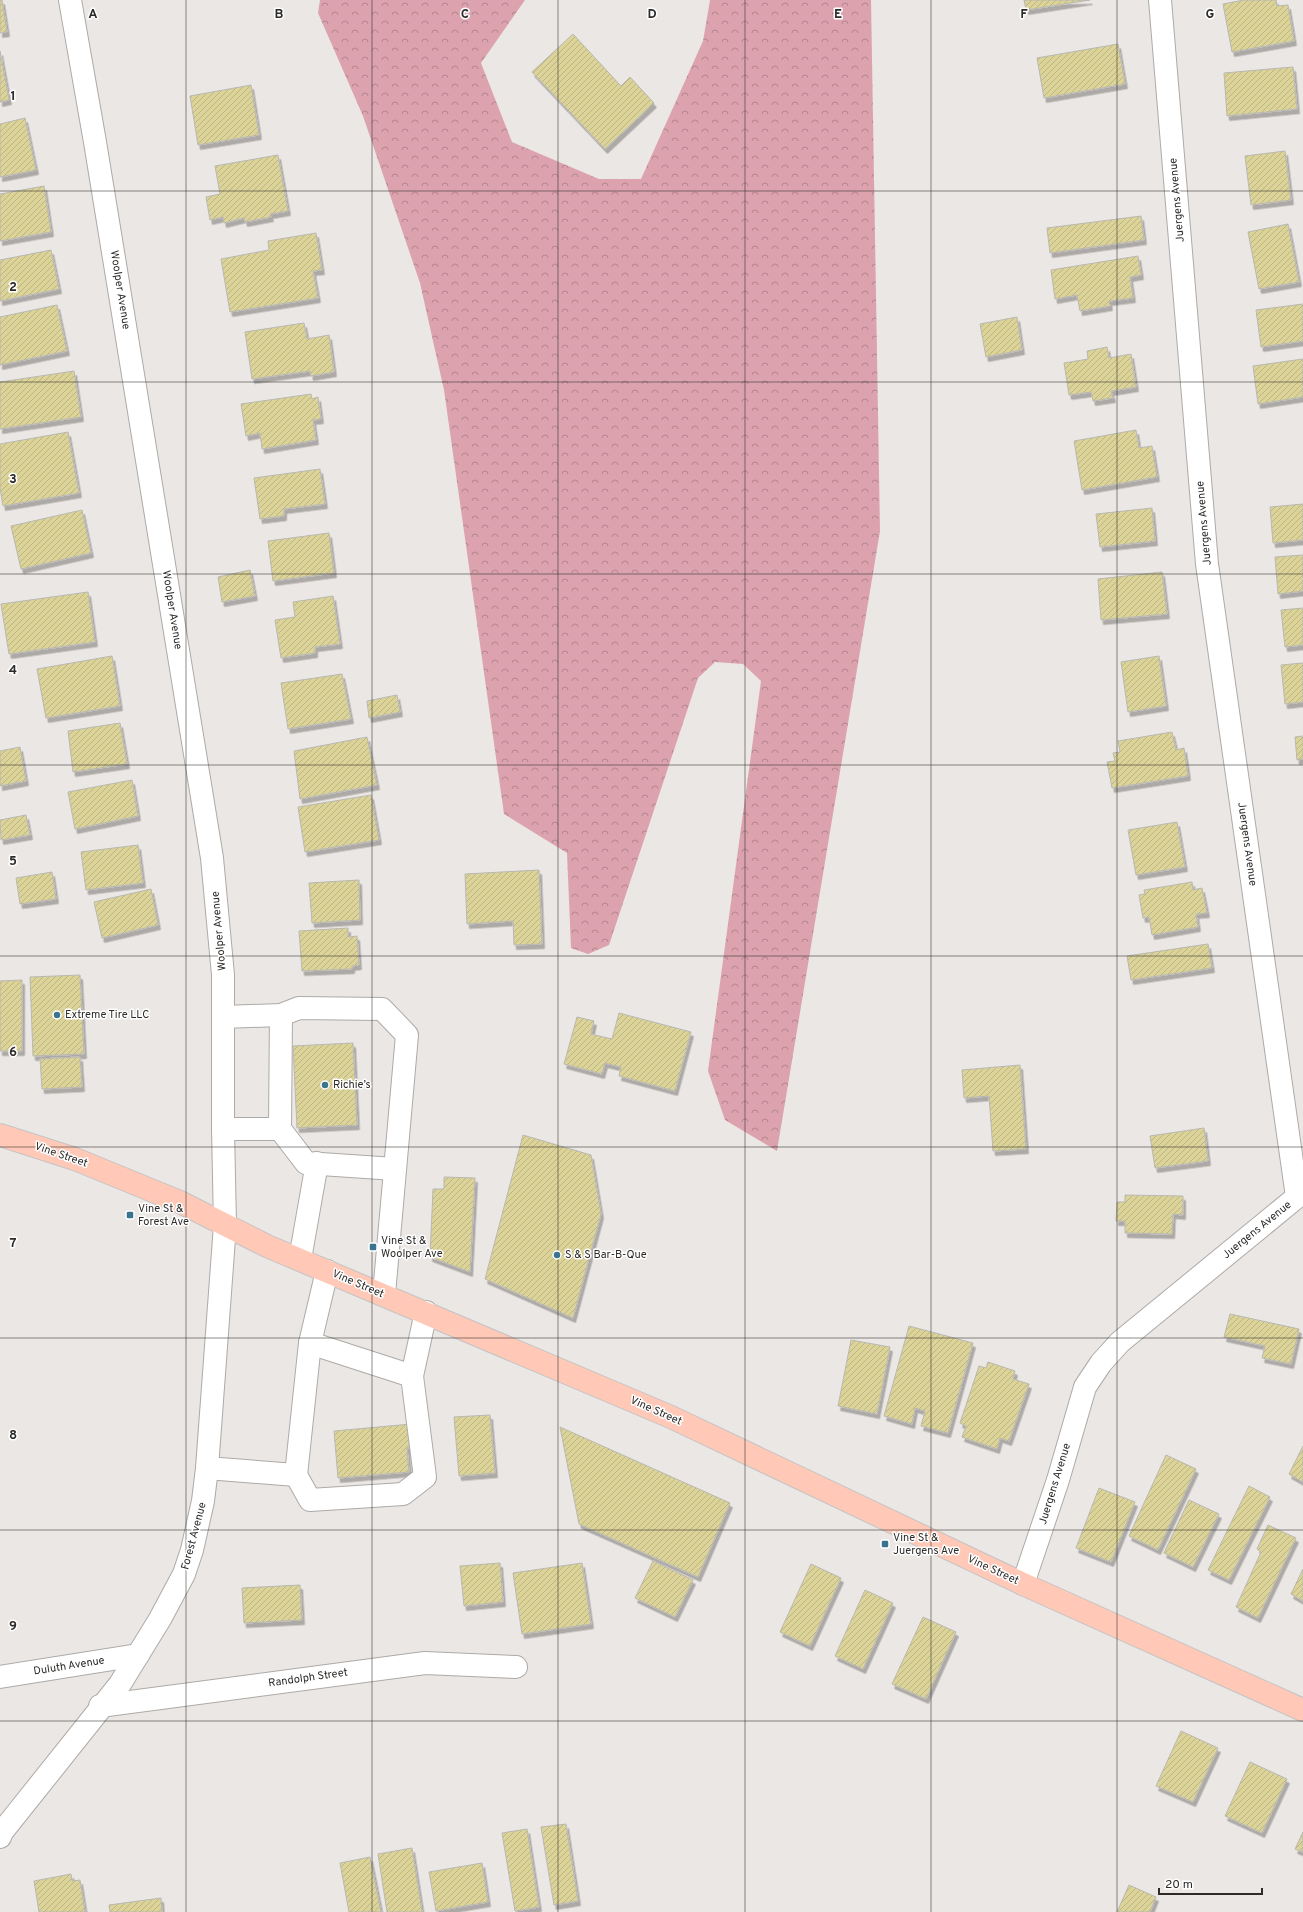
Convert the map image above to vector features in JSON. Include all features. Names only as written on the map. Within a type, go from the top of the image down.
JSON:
[{"type":"main road","name":"Vine Street","points":[[0,1134],[75,1159],[180,1202],[225,1225],[300,1259],[671,1417],[1023,1584],[1303,1710]]},
{"type":"street","name":"Woolper Avenue","points":[[70,0],[98,157],[212,858],[223,975],[223,1129],[225,1225]]},
{"type":"street","name":"Juergens Avenue","points":[[1023,1584],[1058,1480],[1084,1387],[1101,1363],[1120,1342],[1300,1197],[1207,564],[1160,0]]},
{"type":"street","points":[[223,1017],[281,1015],[299,1008],[382,1009],[407,1035],[384,1294]]},
{"type":"street","points":[[281,1015],[280,1129],[306,1163],[396,1169]]},
{"type":"street","points":[[223,1129],[280,1129]]},
{"type":"street","points":[[300,1259],[316,1163]]},
{"type":"street","name":"Forest Avenue","points":[[0,1837],[2,1832],[100,1706],[120,1684],[160,1619],[184,1574],[192,1550],[203,1501],[207,1468],[225,1225]]},
{"type":"street","points":[[328,1271],[310,1343],[296,1475],[310,1500],[403,1494],[425,1477],[412,1376],[426,1312]]},
{"type":"street","points":[[310,1343],[412,1376]]},
{"type":"street","points":[[207,1468],[296,1475]]},
{"type":"street","name":"Duluth Avenue","points":[[0,1677],[138,1655]]},
{"type":"street","name":"Randolph Street","points":[[100,1706],[424,1663],[516,1667]]},
{"type":"green space","points":[[320,0],[525,0],[481,63],[512,142],[599,179],[641,179],[703,41],[710,0],[871,0],[880,531],[777,1151],[725,1120],[708,1071],[761,681],[743,664],[715,662],[698,678],[609,945],[588,954],[571,948],[567,853],[504,814],[444,390],[420,283],[363,116],[318,13]]},
{"type":"building","points":[[0,0],[2,0],[7,32],[0,33]]},
{"type":"building","points":[[1024,0],[1090,0],[1026,10]]},
{"type":"building","points":[[1244,0],[1276,0],[1277,6],[1288,5],[1294,41],[1232,52],[1223,4]]},
{"type":"building","points":[[573,34],[621,86],[630,77],[654,103],[605,149],[532,72]]},
{"type":"building","points":[[1118,44],[1125,84],[1044,98],[1037,58]]},
{"type":"building","points":[[0,51],[9,100],[0,102]]},
{"type":"building","points":[[1293,67],[1297,109],[1227,116],[1224,73]]},
{"type":"building","points":[[251,85],[259,135],[198,145],[190,96]]},
{"type":"building","points":[[25,118],[36,170],[0,177],[0,124]]},
{"type":"building","points":[[1285,151],[1291,200],[1251,205],[1245,156]]},
{"type":"building","points":[[278,155],[288,211],[270,214],[271,217],[245,222],[244,218],[224,223],[223,217],[210,220],[206,197],[220,194],[215,166]]},
{"type":"building","points":[[44,186],[51,232],[0,241],[0,194]]},
{"type":"building","points":[[1141,216],[1144,240],[1050,253],[1047,228]]},
{"type":"building","points":[[1288,224],[1299,282],[1259,289],[1248,232]]},
{"type":"building","points":[[316,233],[322,270],[313,271],[318,298],[230,312],[221,259],[269,250],[268,241]]},
{"type":"building","points":[[51,250],[59,289],[0,301],[0,260]]},
{"type":"building","points":[[1138,256],[1141,275],[1130,277],[1133,298],[1109,301],[1110,306],[1080,311],[1077,295],[1055,299],[1051,270]]},
{"type":"building","points":[[1303,304],[1303,341],[1261,347],[1256,310]]},
{"type":"building","points":[[57,305],[67,351],[0,365],[0,317]]},
{"type":"building","points":[[1017,317],[1022,350],[986,357],[980,324]]},
{"type":"building","points":[[304,323],[307,339],[329,335],[334,372],[311,376],[310,371],[252,379],[245,332]]},
{"type":"building","points":[[1107,347],[1109,358],[1131,354],[1136,387],[1111,391],[1113,398],[1093,401],[1091,392],[1069,395],[1064,363],[1088,359],[1087,351]]},
{"type":"building","points":[[1303,359],[1303,397],[1258,404],[1253,366]]},
{"type":"building","points":[[74,371],[81,417],[0,429],[0,382]]},
{"type":"building","points":[[311,394],[312,399],[318,397],[321,419],[313,420],[316,440],[262,449],[260,433],[246,436],[241,404]]},
{"type":"building","points":[[1136,430],[1139,448],[1152,446],[1157,477],[1082,490],[1074,441]]},
{"type":"building","points":[[68,432],[79,493],[3,506],[0,488],[0,444]]},
{"type":"building","points":[[320,469],[325,504],[284,509],[284,516],[260,519],[254,478]]},
{"type":"building","points":[[1303,504],[1303,540],[1273,543],[1270,507]]},
{"type":"building","points":[[1152,508],[1155,541],[1100,547],[1096,514]]},
{"type":"building","points":[[82,510],[91,553],[21,569],[11,526]]},
{"type":"building","points":[[329,533],[334,573],[273,581],[268,541]]},
{"type":"building","points":[[1303,555],[1303,591],[1278,594],[1275,557]]},
{"type":"building","points":[[250,570],[255,596],[222,602],[218,577]]},
{"type":"building","points":[[1162,572],[1167,614],[1101,620],[1098,579]]},
{"type":"building","points":[[88,592],[95,642],[9,654],[1,604]]},
{"type":"building","points":[[333,596],[340,644],[315,647],[315,653],[281,658],[275,620],[295,617],[293,602]]},
{"type":"building","points":[[1303,608],[1303,645],[1285,647],[1281,610]]},
{"type":"building","points":[[112,656],[120,706],[46,718],[37,669]]},
{"type":"building","points":[[1159,656],[1166,706],[1128,712],[1121,662]]},
{"type":"building","points":[[1303,663],[1303,702],[1285,704],[1281,665]]},
{"type":"building","points":[[342,674],[351,719],[288,729],[281,683]]},
{"type":"building","points":[[397,695],[400,712],[369,718],[367,701]]},
{"type":"building","points":[[120,723],[127,764],[73,772],[68,731]]},
{"type":"building","points":[[1172,732],[1176,750],[1184,748],[1188,776],[1112,788],[1107,762],[1115,761],[1113,753],[1120,752],[1118,741]]},
{"type":"building","points":[[1303,736],[1303,759],[1297,760],[1295,737]]},
{"type":"building","points":[[367,737],[377,785],[300,799],[294,751]]},
{"type":"building","points":[[20,747],[26,781],[0,786],[0,751]]},
{"type":"building","points":[[132,780],[138,816],[75,829],[68,792]]},
{"type":"building","points":[[371,795],[379,840],[305,852],[298,807]]},
{"type":"building","points":[[26,815],[30,835],[1,840],[0,820]]},
{"type":"building","points":[[1177,822],[1185,867],[1136,875],[1128,830]]},
{"type":"building","points":[[138,845],[143,883],[86,890],[81,852]]},
{"type":"building","points":[[539,870],[542,944],[514,945],[513,921],[467,924],[465,874]]},
{"type":"building","points":[[52,872],[56,899],[20,904],[16,878]]},
{"type":"building","points":[[359,880],[360,920],[312,923],[309,883]]},
{"type":"building","points":[[1192,882],[1193,890],[1202,888],[1207,913],[1196,914],[1198,927],[1152,935],[1149,917],[1143,918],[1139,895],[1145,894],[1144,890]]},
{"type":"building","points":[[151,889],[158,925],[102,938],[94,902]]},
{"type":"building","points":[[348,928],[348,937],[357,936],[359,965],[352,966],[352,969],[302,971],[299,931]]},
{"type":"building","points":[[1208,944],[1212,968],[1131,980],[1127,956]]},
{"type":"building","name":"Extreme Tire LLC","points":[[80,975],[84,1054],[33,1056],[30,977]]},
{"type":"building","points":[[22,980],[22,1051],[0,1051],[0,981]]},
{"type":"building","points":[[619,1013],[691,1032],[675,1091],[619,1076],[621,1067],[605,1063],[602,1074],[564,1064],[577,1017],[594,1021],[591,1034],[612,1039]]},
{"type":"building","name":"Richie’s","points":[[353,1043],[357,1125],[297,1128],[293,1046]]},
{"type":"building","points":[[80,1057],[82,1087],[42,1089],[40,1059]]},
{"type":"building","points":[[1020,1065],[1026,1149],[993,1151],[989,1096],[964,1098],[962,1070]]},
{"type":"building","points":[[1204,1128],[1208,1161],[1155,1168],[1150,1136]]},
{"type":"building","points":[[523,1135],[591,1155],[601,1214],[573,1318],[485,1279]]},
{"type":"building","points":[[444,1177],[475,1178],[470,1272],[430,1257],[433,1189],[444,1189]]},
{"type":"building","points":[[1125,1195],[1183,1196],[1183,1215],[1173,1214],[1172,1234],[1125,1233],[1125,1221],[1116,1221],[1117,1202],[1125,1202]]},
{"type":"building","points":[[1230,1314],[1299,1329],[1291,1364],[1262,1358],[1265,1346],[1224,1337]]},
{"type":"building","points":[[909,1326],[973,1343],[948,1433],[921,1426],[925,1411],[915,1408],[912,1424],[884,1416]]},
{"type":"building","points":[[851,1340],[890,1347],[877,1414],[838,1406]]},
{"type":"building","points":[[988,1362],[1015,1371],[1013,1379],[1029,1384],[1009,1441],[1000,1438],[997,1449],[962,1437],[966,1426],[960,1423],[979,1366],[986,1368]]},
{"type":"building","points":[[490,1415],[495,1473],[459,1476],[454,1417]]},
{"type":"building","points":[[411,1424],[418,1447],[407,1448],[409,1472],[338,1478],[334,1431]]},
{"type":"building","points":[[560,1427],[730,1503],[698,1577],[579,1524]]},
{"type":"building","points":[[1303,1446],[1303,1482],[1289,1474]]},
{"type":"building","points":[[1166,1455],[1196,1469],[1158,1550],[1129,1536]]},
{"type":"building","points":[[1249,1486],[1270,1497],[1229,1580],[1208,1570]]},
{"type":"building","points":[[1099,1488],[1135,1502],[1111,1562],[1076,1548]]},
{"type":"building","points":[[1189,1500],[1219,1514],[1193,1567],[1164,1553]]},
{"type":"building","points":[[1268,1525],[1296,1538],[1258,1618],[1236,1607],[1261,1552],[1257,1549]]},
{"type":"building","points":[[653,1561],[693,1580],[675,1617],[635,1598]]},
{"type":"building","points":[[500,1563],[503,1602],[464,1606],[460,1566]]},
{"type":"building","points":[[582,1563],[591,1624],[522,1634],[513,1573]]},
{"type":"building","points":[[811,1564],[841,1578],[810,1646],[780,1632]]},
{"type":"building","points":[[1303,1569],[1303,1601],[1291,1594]]},
{"type":"building","points":[[300,1585],[302,1620],[244,1623],[242,1588]]},
{"type":"building","points":[[865,1590],[893,1603],[863,1669],[835,1656]]},
{"type":"building","points":[[923,1617],[956,1632],[926,1699],[892,1684]]},
{"type":"building","points":[[1181,1731],[1218,1748],[1193,1802],[1156,1786]]},
{"type":"building","points":[[1250,1762],[1287,1779],[1262,1833],[1225,1816]]},
{"type":"building","points":[[566,1824],[578,1901],[554,1905],[541,1827]]},
{"type":"building","points":[[527,1829],[539,1907],[515,1911],[502,1833]]},
{"type":"building","points":[[1303,1832],[1303,1852],[1295,1849]]},
{"type":"building","points":[[412,1848],[422,1912],[387,1912],[378,1854]]},
{"type":"building","points":[[370,1857],[381,1912],[349,1912],[340,1863]]},
{"type":"building","points":[[482,1863],[488,1902],[436,1911],[429,1872]]},
{"type":"building","points":[[71,1874],[72,1881],[80,1880],[85,1912],[39,1912],[34,1881]]},
{"type":"building","points":[[1129,1885],[1156,1897],[1150,1912],[1117,1912]]},
{"type":"building","points":[[161,1898],[162,1912],[110,1912],[109,1905]]},
{"type":"place","name":"Extreme Tire LLC","points":[[57,1015]]},
{"type":"place","name":"Richie’s","points":[[325,1085]]},
{"type":"place","name":"Vine St & Forest Ave","points":[[130,1215]]},
{"type":"place","name":"Vine St & Woolper Ave","points":[[373,1247]]},
{"type":"place","name":"S & S Bar-B-Que","points":[[557,1255]]},
{"type":"place","name":"Vine St & Juergens Ave","points":[[885,1544]]}]
